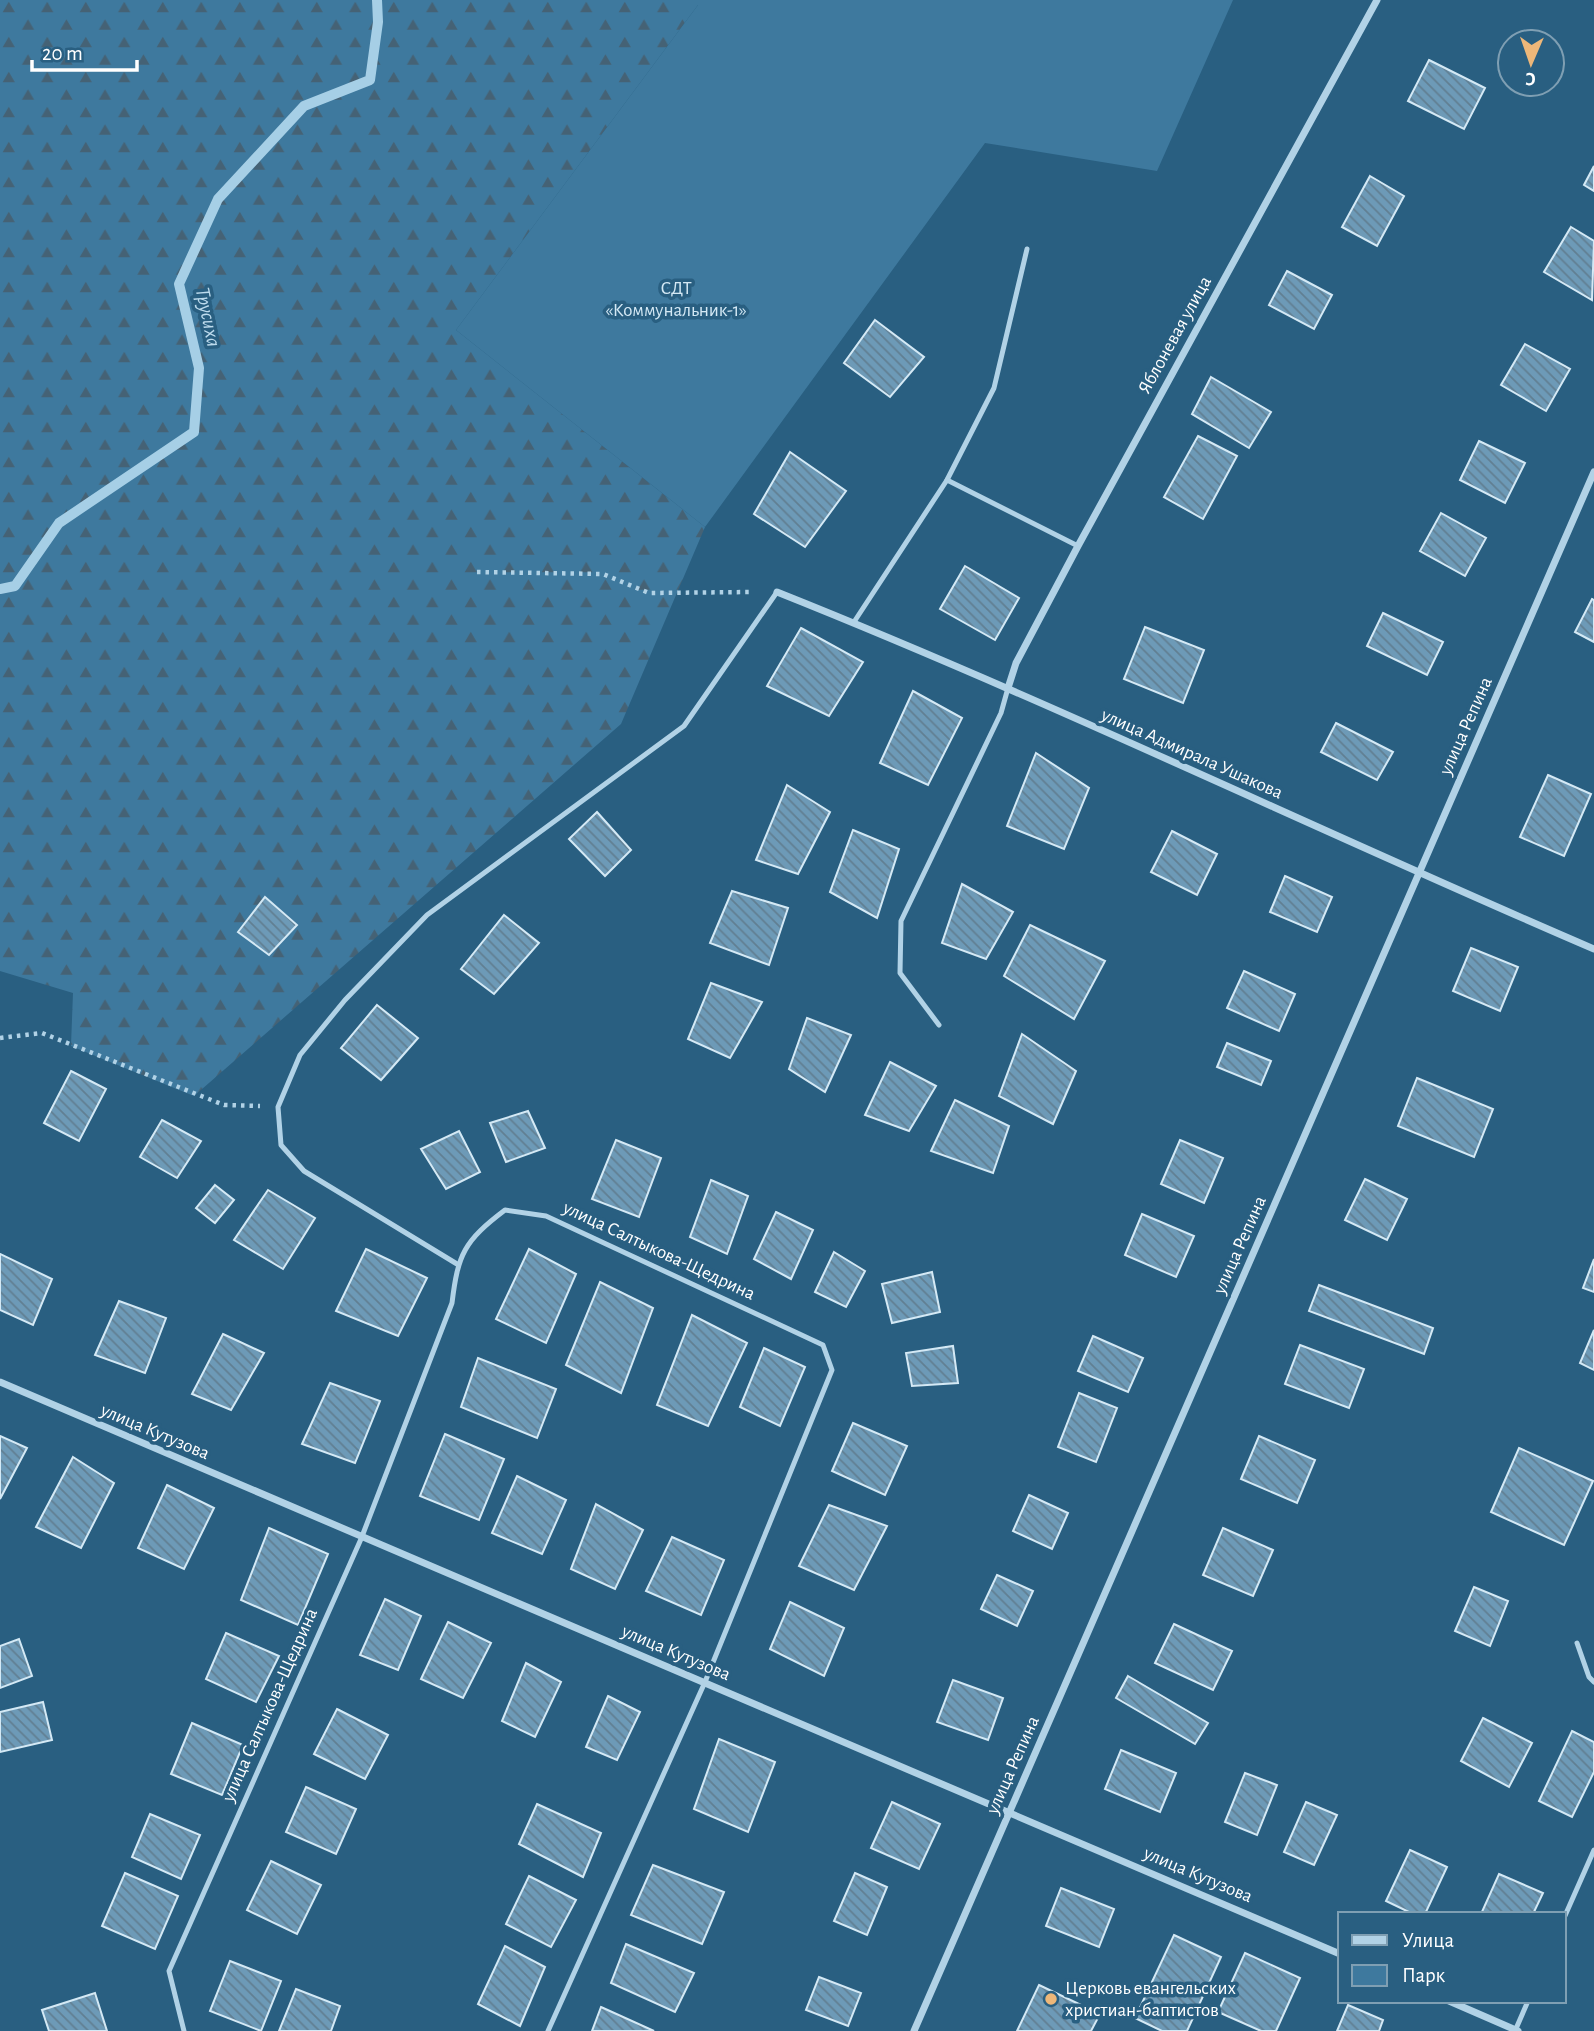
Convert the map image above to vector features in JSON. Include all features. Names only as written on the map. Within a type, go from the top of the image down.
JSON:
[{"type":"street","name":"Яблоневая улица","points":[[1008,688],[1016,663],[1078,546],[1377,0]]},
{"type":"street","name":"улица Репина","points":[[914,2031],[1594,472]]},
{"type":"street","name":"улица Адмирала Ушакова","points":[[777,592],[1008,688],[1419,874],[1594,949]]},
{"type":"street","name":"улица Кутузова","points":[[0,1382],[361,1539],[1010,1811],[1338,1953]]},
{"type":"street","points":[[1454,2003],[1516,2031]]},
{"type":"lane","points":[[854,622],[947,480],[994,388],[1027,249]]},
{"type":"lane","points":[[947,480],[1078,546]]},
{"type":"lane","points":[[457,1264],[304,1171],[281,1145],[278,1107],[300,1055],[345,1000],[427,915],[684,726],[777,592]]},
{"type":"lane","points":[[939,1025],[900,973],[901,921],[1001,713],[1008,688]]},
{"type":"lane","name":"улица Салтыкова-Щедрина","points":[[184,2031],[169,1971],[361,1539],[452,1303],[457,1264],[476,1231],[505,1210],[546,1216],[823,1345],[832,1370],[705,1682],[548,2031]]},
{"type":"lane","points":[[1577,1643],[1589,1677],[1594,1682]]},
{"type":"lane","points":[[1566,1913],[1594,1850]]},
{"type":"lane","points":[[1516,2031],[1527,2003]]},
{"type":"path","points":[[477,572],[603,574],[649,593],[777,592]]},
{"type":"path","points":[[0,1038],[43,1033],[224,1105],[278,1107]]},
{"type":"green space","points":[[0,0],[698,0],[698,5],[456,330],[705,527],[621,724],[194,1096],[71,1046],[73,993],[0,971]]},
{"type":"green space","name":"СДТ «Коммунальник-1»","points":[[698,0],[1233,0],[1157,171],[985,143],[705,527],[456,330],[698,5]]},
{"type":"building","points":[[1429,60],[1485,88],[1464,129],[1408,101]]},
{"type":"building","points":[[1594,166],[1594,191],[1584,185]]},
{"type":"building","points":[[1370,176],[1404,196],[1377,246],[1342,227]]},
{"type":"building","points":[[1571,227],[1594,241],[1592,300],[1544,272]]},
{"type":"building","points":[[1287,271],[1332,295],[1314,329],[1269,305]]},
{"type":"building","points":[[875,320],[924,357],[890,397],[844,363]]},
{"type":"building","points":[[1525,344],[1570,369],[1546,411],[1501,385]]},
{"type":"building","points":[[1211,377],[1271,412],[1249,448],[1192,414]]},
{"type":"building","points":[[1198,436],[1237,456],[1203,519],[1164,497]]},
{"type":"building","points":[[1479,441],[1525,463],[1505,503],[1460,480]]},
{"type":"building","points":[[790,452],[846,491],[805,547],[754,514]]},
{"type":"building","points":[[1441,513],[1486,538],[1465,576],[1420,551]]},
{"type":"building","points":[[965,566],[1019,598],[995,640],[940,609]]},
{"type":"building","points":[[1592,599],[1594,600],[1594,642],[1575,632]]},
{"type":"building","points":[[1383,613],[1443,642],[1427,675],[1367,646]]},
{"type":"building","points":[[1145,627],[1204,650],[1183,703],[1124,679]]},
{"type":"building","points":[[801,628],[863,662],[829,716],[767,686]]},
{"type":"building","points":[[913,691],[962,718],[928,785],[880,763]]},
{"type":"building","points":[[1336,723],[1393,752],[1377,780],[1321,752]]},
{"type":"building","points":[[1036,753],[1089,788],[1064,849],[1007,826]]},
{"type":"building","points":[[1548,775],[1591,794],[1564,856],[1520,837]]},
{"type":"building","points":[[787,785],[830,812],[798,874],[756,860]]},
{"type":"building","points":[[597,812],[631,850],[605,876],[569,839]]},
{"type":"building","points":[[853,830],[899,849],[877,918],[830,892]]},
{"type":"building","points":[[1172,831],[1217,854],[1197,895],[1151,872]]},
{"type":"building","points":[[1285,876],[1332,897],[1317,932],[1270,912]]},
{"type":"building","points":[[962,884],[1013,912],[986,959],[942,943]]},
{"type":"building","points":[[732,891],[788,908],[769,965],[710,943]]},
{"type":"building","points":[[265,897],[297,925],[269,955],[238,932]]},
{"type":"building","points":[[504,915],[539,943],[494,994],[461,969]]},
{"type":"building","points":[[1030,925],[1105,961],[1074,1019],[1004,976]]},
{"type":"building","points":[[1471,948],[1518,967],[1500,1011],[1453,991]]},
{"type":"building","points":[[1244,971],[1295,994],[1279,1031],[1227,1008]]},
{"type":"building","points":[[711,983],[762,1002],[730,1058],[688,1039]]},
{"type":"building","points":[[377,1005],[418,1038],[381,1080],[341,1048]]},
{"type":"building","points":[[807,1018],[851,1035],[825,1092],[789,1069]]},
{"type":"building","points":[[1022,1034],[1076,1071],[1053,1124],[999,1096]]},
{"type":"building","points":[[1227,1043],[1271,1061],[1261,1085],[1217,1067]]},
{"type":"building","points":[[890,1062],[936,1086],[909,1131],[865,1115]]},
{"type":"building","points":[[71,1071],[106,1089],[79,1141],[44,1123]]},
{"type":"building","points":[[1417,1078],[1493,1109],[1474,1157],[1398,1126]]},
{"type":"building","points":[[955,1100],[1009,1126],[993,1173],[931,1151]]},
{"type":"building","points":[[528,1111],[545,1148],[506,1162],[490,1123]]},
{"type":"building","points":[[162,1120],[201,1141],[177,1178],[140,1157]]},
{"type":"building","points":[[459,1131],[480,1172],[446,1189],[421,1149]]},
{"type":"building","points":[[616,1140],[661,1158],[639,1217],[592,1199]]},
{"type":"building","points":[[1180,1140],[1223,1158],[1204,1203],[1161,1184]]},
{"type":"building","points":[[1365,1179],[1407,1199],[1387,1240],[1345,1220]]},
{"type":"building","points":[[711,1180],[748,1196],[727,1254],[690,1237]]},
{"type":"building","points":[[215,1185],[234,1200],[215,1223],[196,1208]]},
{"type":"building","points":[[268,1190],[315,1218],[283,1269],[234,1240]]},
{"type":"building","points":[[776,1212],[813,1230],[791,1279],[754,1259]]},
{"type":"building","points":[[1142,1214],[1194,1236],[1176,1277],[1125,1255]]},
{"type":"building","points":[[366,1249],[427,1278],[398,1336],[336,1311]]},
{"type":"building","points":[[529,1249],[576,1274],[546,1343],[496,1319]]},
{"type":"building","points":[[834,1252],[865,1271],[846,1307],[815,1292]]},
{"type":"building","points":[[0,1254],[52,1279],[33,1325],[0,1310]]},
{"type":"building","points":[[1594,1259],[1594,1292],[1583,1288]]},
{"type":"building","points":[[932,1272],[940,1312],[892,1323],[882,1284]]},
{"type":"building","points":[[600,1282],[653,1308],[621,1393],[566,1365]]},
{"type":"building","points":[[1319,1285],[1433,1328],[1424,1354],[1309,1311]]},
{"type":"building","points":[[119,1301],[166,1318],[145,1373],[95,1355]]},
{"type":"building","points":[[692,1315],[747,1343],[708,1426],[657,1405]]},
{"type":"building","points":[[1594,1330],[1594,1370],[1580,1363]]},
{"type":"building","points":[[223,1334],[264,1353],[231,1410],[192,1394]]},
{"type":"building","points":[[1093,1336],[1143,1358],[1128,1392],[1078,1371]]},
{"type":"building","points":[[1300,1345],[1364,1369],[1349,1408],[1285,1384]]},
{"type":"building","points":[[953,1346],[958,1383],[912,1386],[906,1353]]},
{"type":"building","points":[[764,1348],[805,1367],[780,1426],[740,1407]]},
{"type":"building","points":[[478,1358],[556,1389],[537,1438],[461,1407]]},
{"type":"building","points":[[330,1383],[380,1401],[355,1463],[302,1444]]},
{"type":"building","points":[[1079,1393],[1117,1408],[1096,1462],[1058,1447]]},
{"type":"building","points":[[853,1423],[907,1446],[885,1495],[832,1471]]},
{"type":"building","points":[[445,1434],[504,1459],[479,1520],[420,1496]]},
{"type":"building","points":[[0,1436],[27,1448],[0,1499]]},
{"type":"building","points":[[1259,1436],[1315,1460],[1297,1503],[1241,1479]]},
{"type":"building","points":[[1519,1448],[1593,1481],[1564,1545],[1491,1512]]},
{"type":"building","points":[[73,1457],[114,1483],[81,1548],[36,1527]]},
{"type":"building","points":[[517,1476],[566,1500],[542,1554],[492,1533]]},
{"type":"building","points":[[167,1485],[214,1508],[184,1569],[138,1548]]},
{"type":"building","points":[[1029,1495],[1068,1513],[1052,1549],[1013,1531]]},
{"type":"building","points":[[596,1504],[643,1530],[615,1589],[571,1569]]},
{"type":"building","points":[[829,1505],[887,1526],[854,1590],[799,1566]]},
{"type":"building","points":[[269,1528],[328,1554],[298,1625],[241,1600]]},
{"type":"building","points":[[1223,1528],[1273,1550],[1253,1596],[1203,1575]]},
{"type":"building","points":[[672,1537],[724,1560],[701,1615],[646,1591]]},
{"type":"building","points":[[997,1575],[1033,1591],[1017,1626],[981,1609]]},
{"type":"building","points":[[1474,1587],[1508,1601],[1490,1646],[1455,1631]]},
{"type":"building","points":[[385,1599],[421,1616],[398,1670],[360,1655]]},
{"type":"building","points":[[790,1602],[844,1628],[824,1676],[770,1649]]},
{"type":"building","points":[[448,1622],[491,1643],[463,1698],[421,1679]]},
{"type":"building","points":[[1174,1624],[1232,1651],[1213,1690],[1155,1663]]},
{"type":"building","points":[[226,1633],[279,1656],[256,1702],[206,1679]]},
{"type":"building","points":[[19,1639],[32,1676],[0,1688],[0,1646]]},
{"type":"building","points":[[526,1663],[561,1682],[535,1737],[502,1721]]},
{"type":"building","points":[[1128,1676],[1208,1723],[1195,1744],[1116,1698]]},
{"type":"building","points":[[953,1680],[1003,1698],[988,1740],[937,1722]]},
{"type":"building","points":[[608,1696],[640,1712],[617,1760],[586,1747]]},
{"type":"building","points":[[43,1702],[52,1740],[0,1752],[0,1712]]},
{"type":"building","points":[[337,1709],[388,1735],[365,1779],[314,1754]]},
{"type":"building","points":[[1483,1718],[1532,1743],[1509,1787],[1461,1761]]},
{"type":"building","points":[[192,1723],[243,1745],[222,1795],[171,1774]]},
{"type":"building","points":[[1572,1731],[1594,1742],[1594,1772],[1572,1817],[1539,1801]]},
{"type":"building","points":[[719,1739],[775,1762],[748,1832],[694,1809]]},
{"type":"building","points":[[1121,1750],[1176,1773],[1160,1812],[1105,1789]]},
{"type":"building","points":[[1245,1773],[1277,1785],[1257,1835],[1225,1822]]},
{"type":"building","points":[[306,1787],[356,1809],[336,1854],[286,1832]]},
{"type":"building","points":[[892,1802],[940,1824],[919,1869],[871,1848]]},
{"type":"building","points":[[1306,1802],[1337,1815],[1314,1865],[1284,1852]]},
{"type":"building","points":[[537,1804],[601,1833],[583,1877],[519,1844]]},
{"type":"building","points":[[150,1814],[200,1835],[181,1879],[132,1857]]},
{"type":"building","points":[[1410,1850],[1447,1867],[1426,1912],[1409,1912],[1386,1901]]},
{"type":"building","points":[[271,1861],[321,1885],[297,1934],[247,1910]]},
{"type":"building","points":[[653,1865],[724,1892],[702,1944],[631,1915]]},
{"type":"building","points":[[125,1873],[178,1896],[155,1949],[102,1926]]},
{"type":"building","points":[[855,1873],[887,1887],[867,1935],[834,1921]]},
{"type":"building","points":[[1499,1874],[1543,1893],[1534,1912],[1482,1912]]},
{"type":"building","points":[[529,1876],[576,1900],[551,1947],[506,1924]]},
{"type":"building","points":[[1061,1888],[1114,1909],[1099,1947],[1046,1926]]},
{"type":"building","points":[[1174,1935],[1221,1957],[1187,2031],[1162,2031],[1135,2018]]},
{"type":"building","points":[[626,1944],[694,1973],[675,2012],[611,1983]]},
{"type":"building","points":[[505,1946],[545,1967],[520,2026],[478,2004]]},
{"type":"building","points":[[1245,1953],[1300,1978],[1276,2031],[1261,2031],[1218,2012]]},
{"type":"building","points":[[230,1961],[281,1981],[261,2031],[210,2011]]},
{"type":"building","points":[[819,1977],[861,1993],[848,2026],[806,2010]]},
{"type":"building","name":"Церковь евангельских христиан-баптистов","points":[[1039,1985],[1100,2014],[1091,2031],[1017,2031]]},
{"type":"building","points":[[296,1989],[340,2006],[331,2031],[279,2031]]},
{"type":"building","points":[[95,1993],[107,2031],[49,2031],[42,2010]]},
{"type":"building","points":[[1348,2005],[1383,2020],[1379,2031],[1337,2031]]},
{"type":"building","points":[[601,2007],[654,2031],[592,2031]]},
{"type":"waterway","name":"Трусиха","points":[[0,589],[15,586],[59,523],[194,432],[199,368],[179,284],[218,199],[304,106],[370,80],[378,22],[377,0]]},
{"type":"place","name":"Церковь евангельских христиан-баптистов","points":[[1051,1999]]}]
